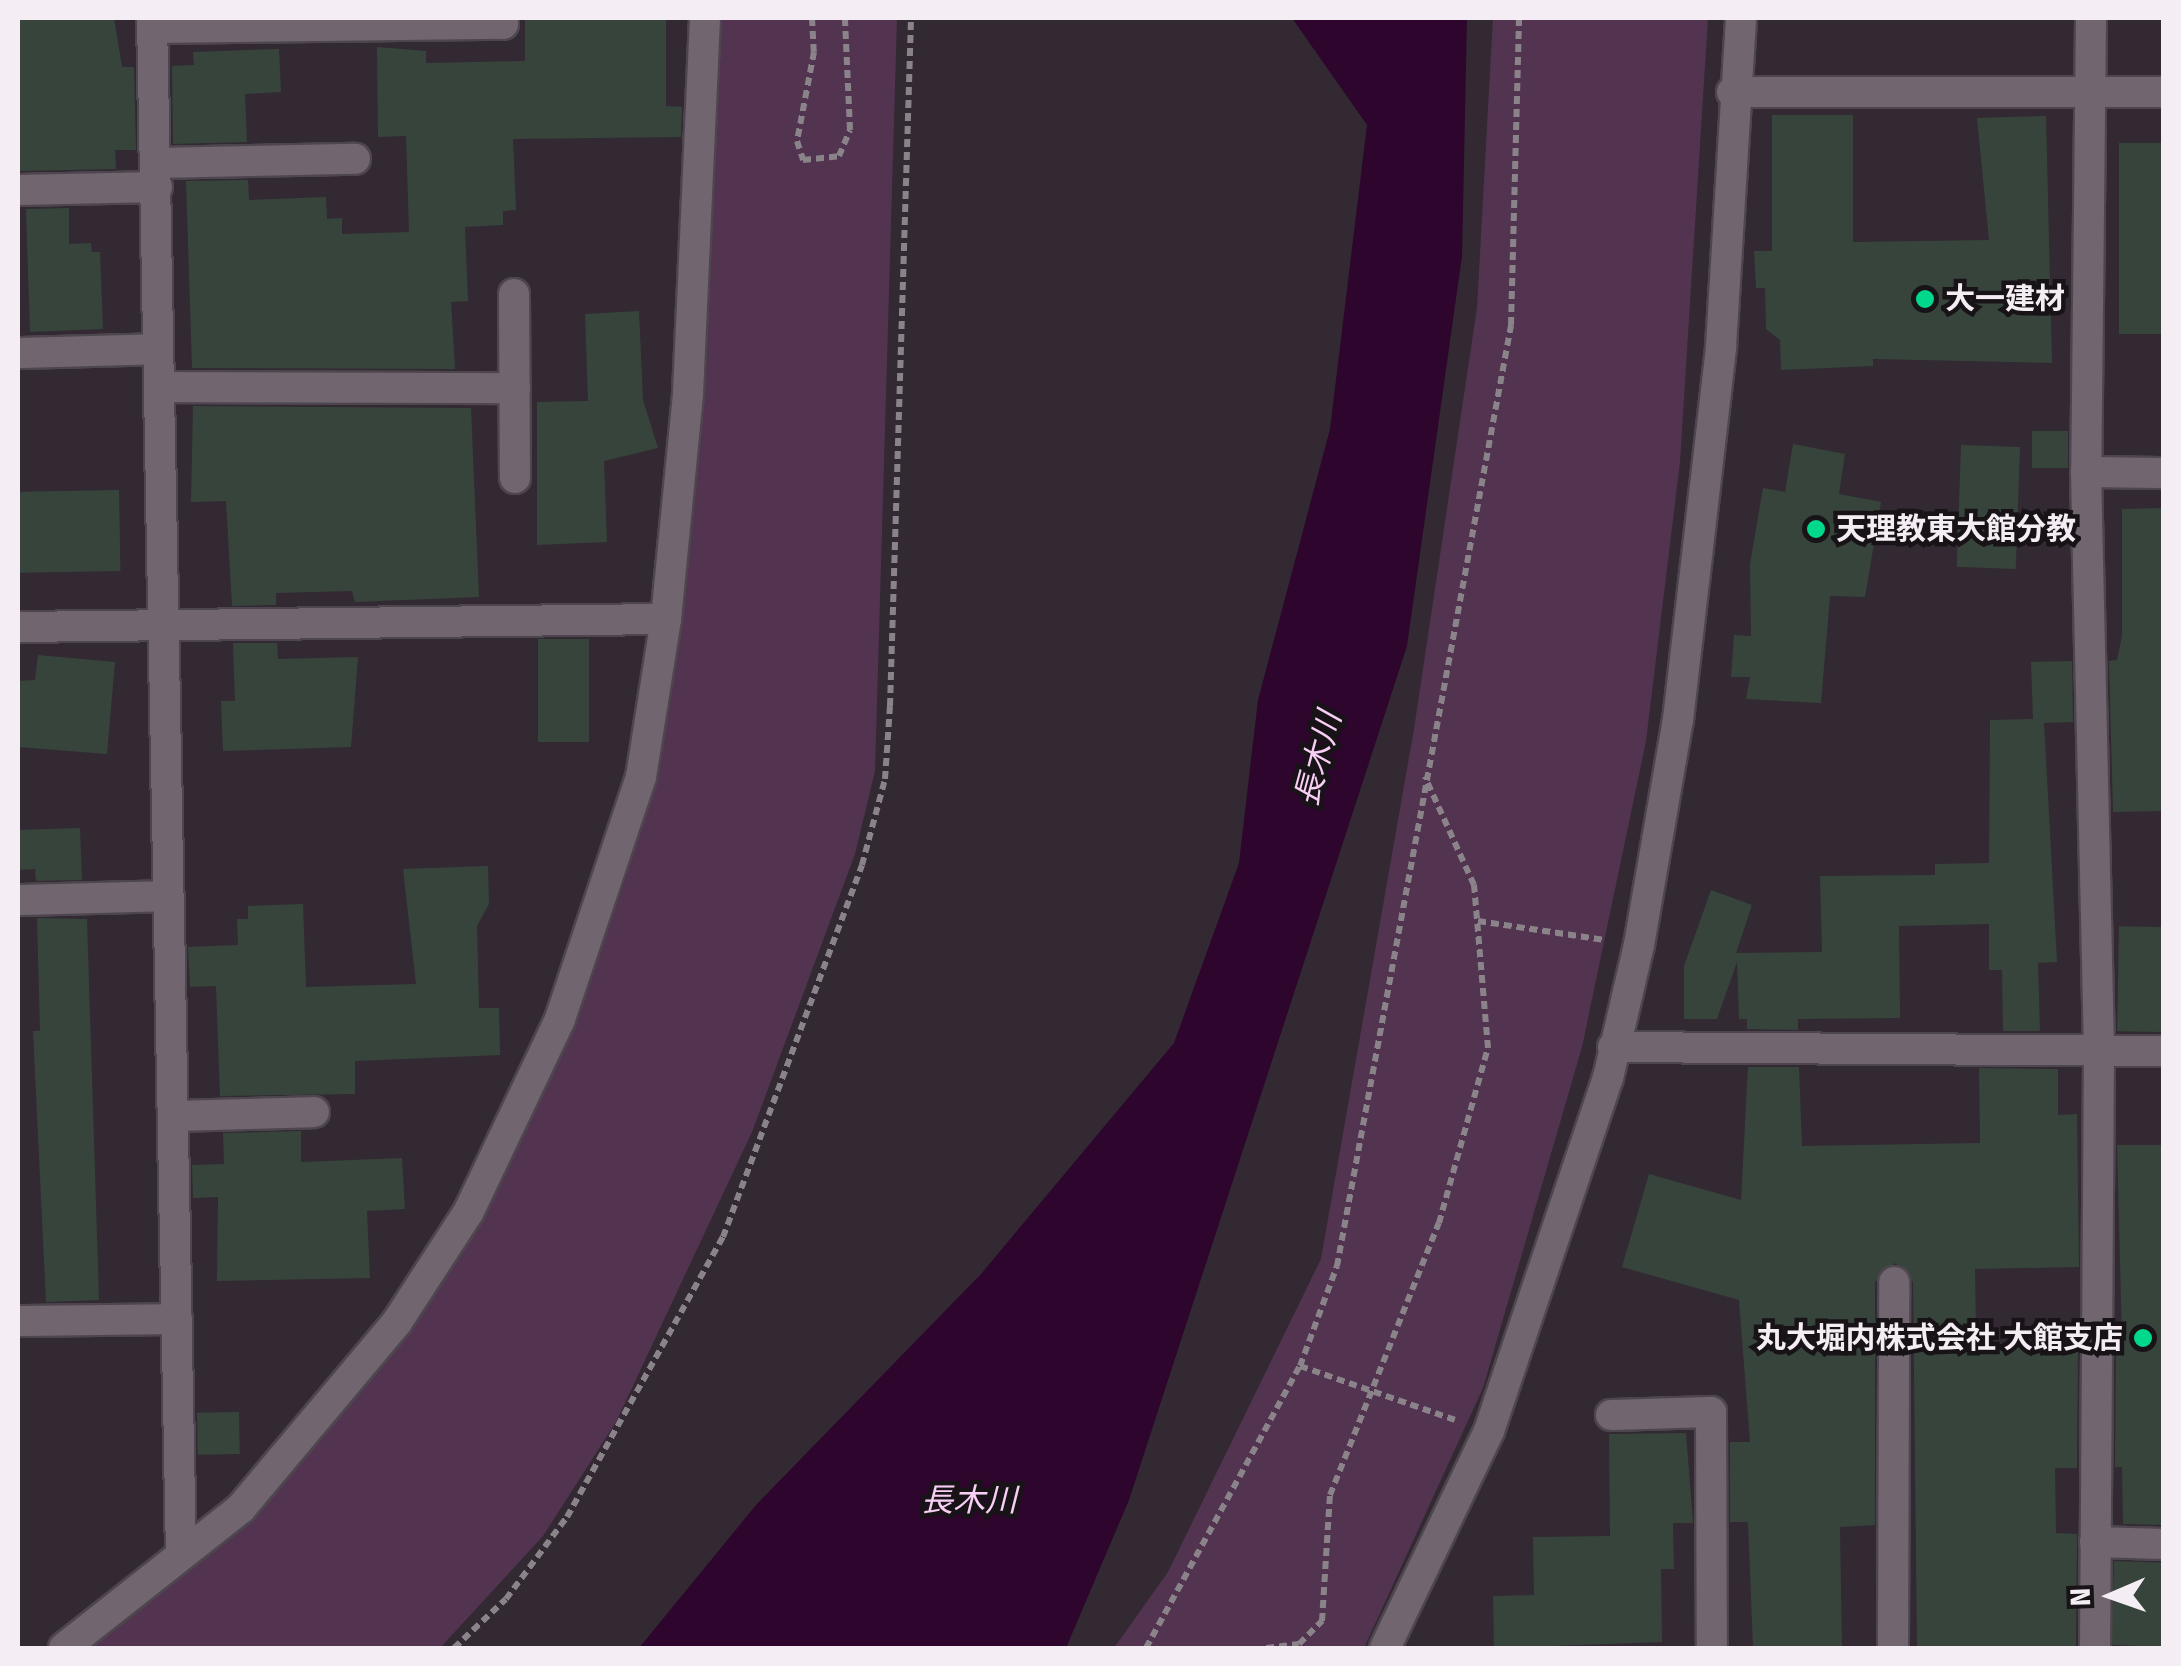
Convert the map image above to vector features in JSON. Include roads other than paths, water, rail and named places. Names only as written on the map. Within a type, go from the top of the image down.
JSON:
[{"type":"street","points":[[181,1553],[152,23],[503,24],[503,18]]},
{"type":"street","points":[[64,1648],[242,1508],[398,1322],[469,1211],[560,1019],[606,898],[641,777],[666,620],[688,393],[705,18]]},
{"type":"street","points":[[1385,1648],[1489,1431],[1614,1047],[1639,945],[1678,720],[1721,346],[1732,92],[1741,18]]},
{"type":"street","points":[[2091,18],[2086,472],[2099,1050],[2095,1648]]},
{"type":"street","points":[[1732,92],[2164,92]]},
{"type":"street","points":[[18,190],[355,159]]},
{"type":"street","points":[[514,294],[515,478]]},
{"type":"street","points":[[18,353],[158,349]]},
{"type":"street","points":[[159,387],[515,388]]},
{"type":"street","points":[[2086,472],[2164,473]]},
{"type":"street","points":[[18,628],[666,620]]},
{"type":"street","points":[[18,900],[166,896]]},
{"type":"street","points":[[1614,1047],[2164,1050]]},
{"type":"street","points":[[174,1116],[314,1112]]},
{"type":"street","points":[[1893,1648],[1894,1282]]},
{"type":"street","points":[[18,1322],[177,1319]]},
{"type":"street","points":[[1611,1415],[1711,1412],[1712,1648]]},
{"type":"street","points":[[2096,1542],[2164,1544]]},
{"type":"water","name":"長木川","points":[[1292,18],[1467,18],[1462,256],[1407,646],[1129,1500],[1066,1648],[639,1648],[756,1505],[981,1274],[1174,1043],[1239,863],[1258,700],[1330,429],[1367,125]]},
{"type":"place","name":"大一建材","points":[[1925,299]]},
{"type":"place","name":"天理教東大館分教","points":[[1816,529]]},
{"type":"place","name":"丸大堀内株式会社 大館支店","points":[[2143,1338]]}]
